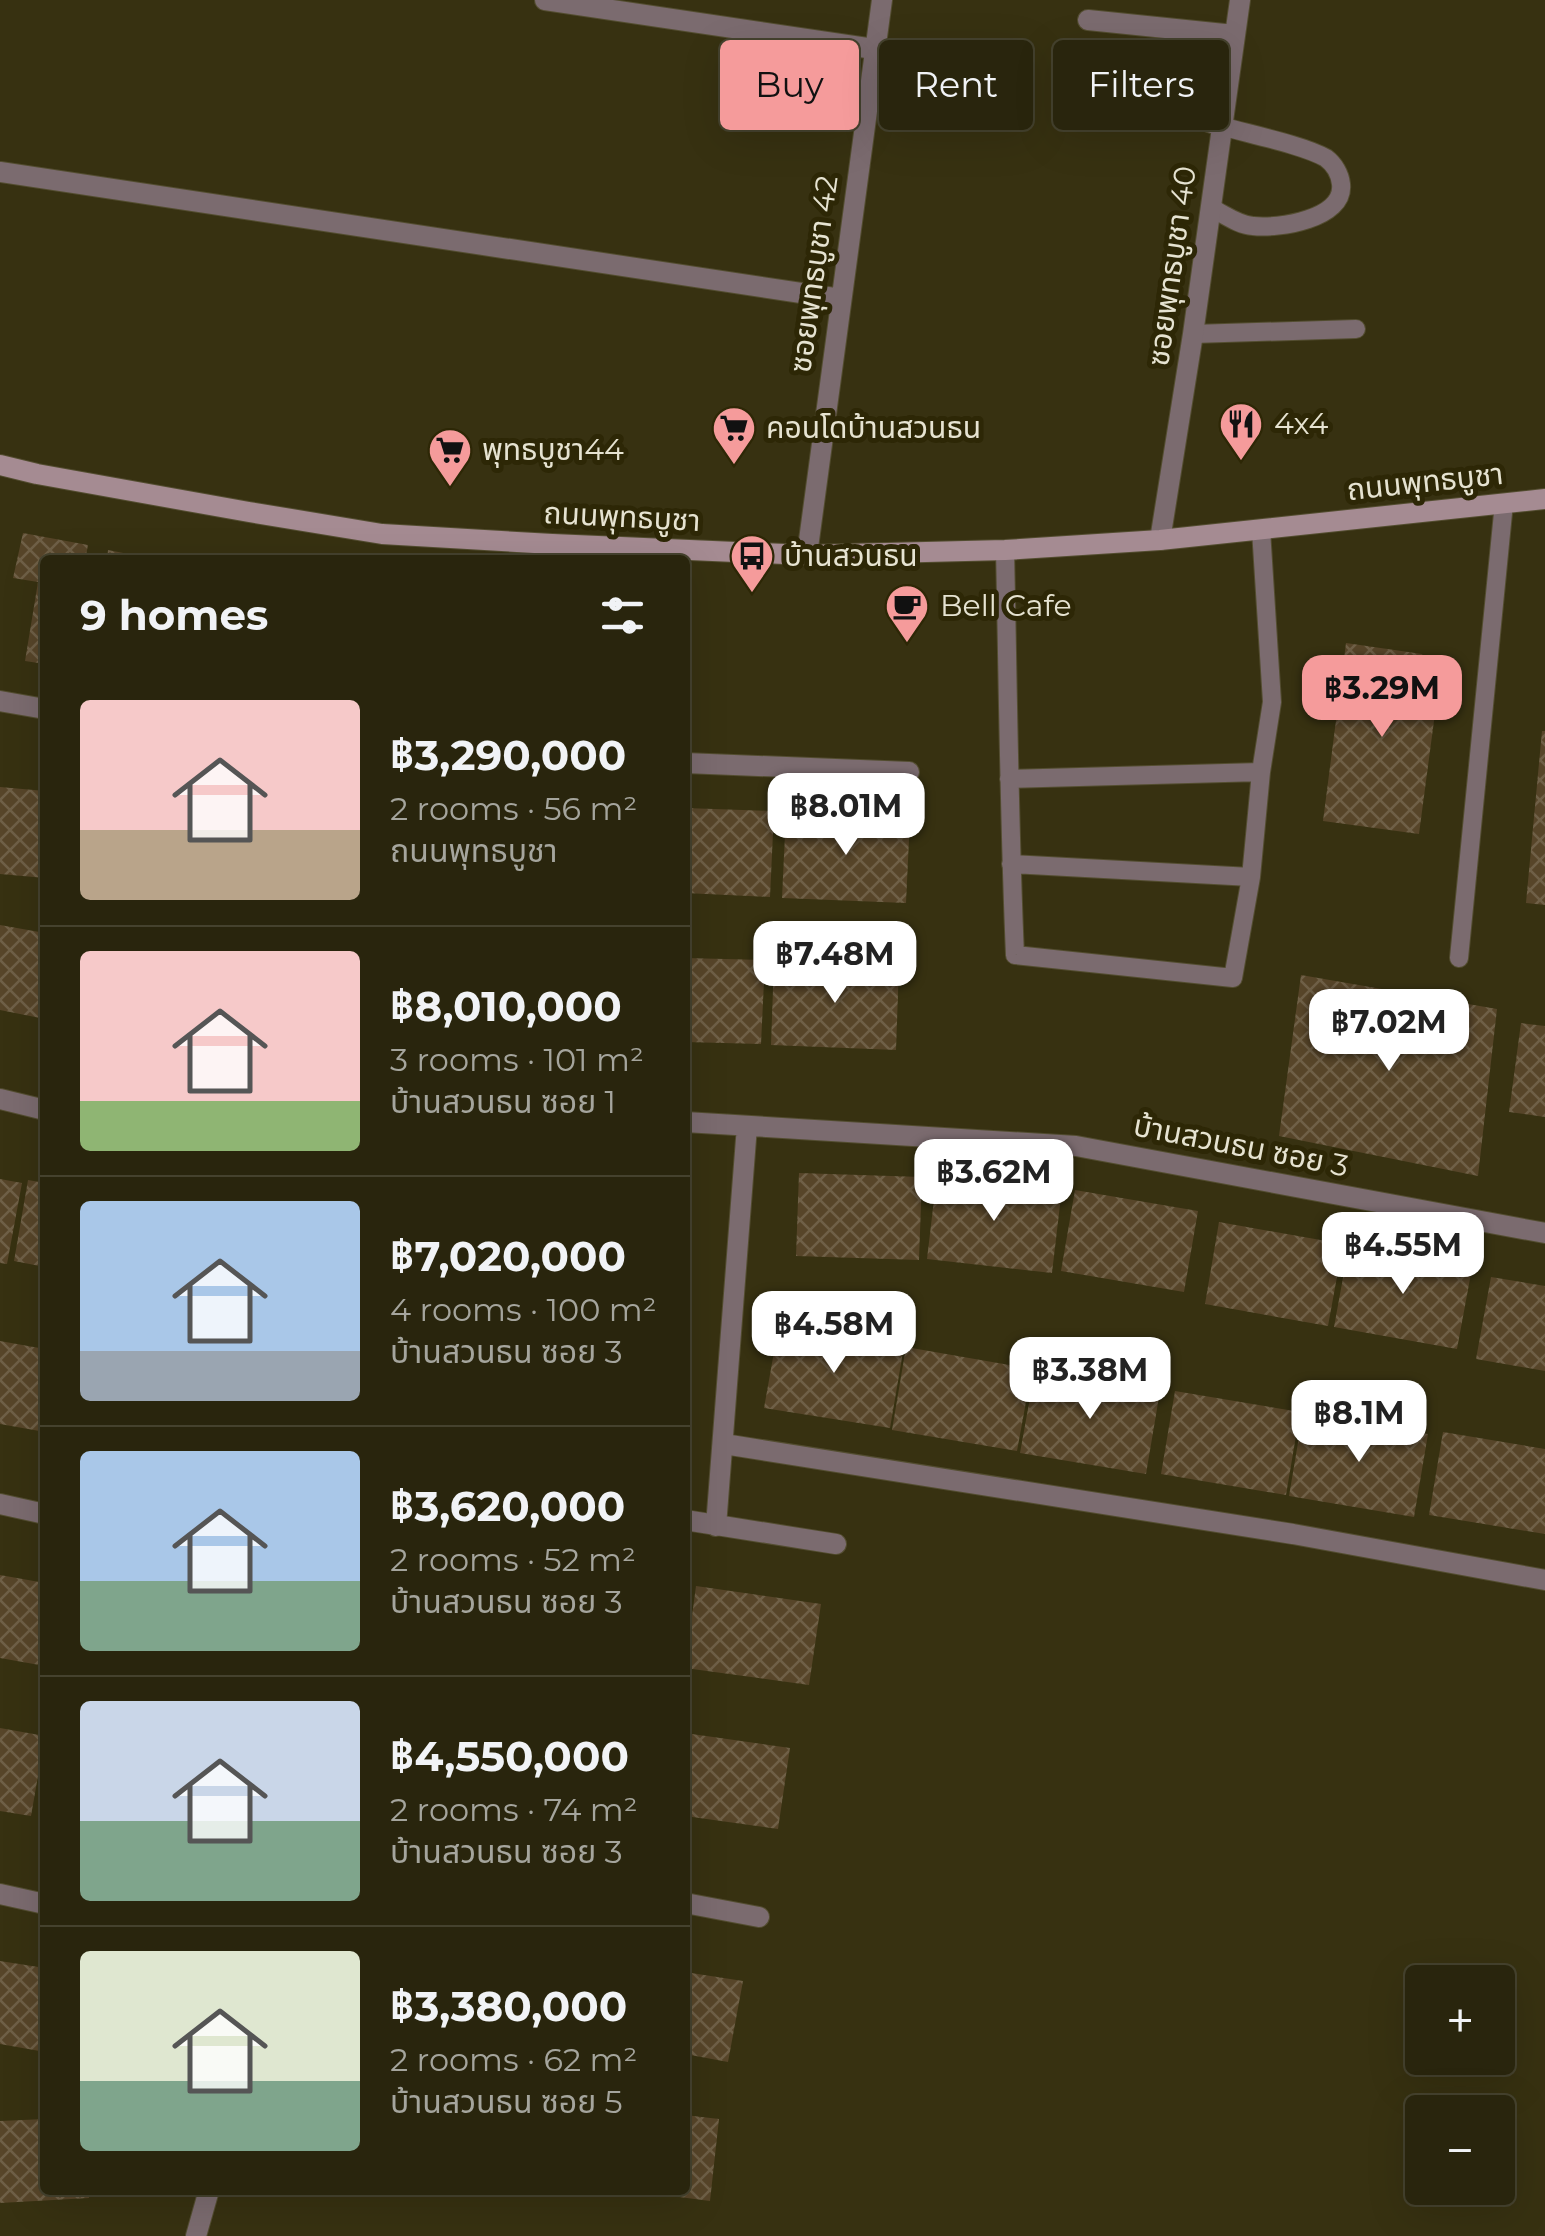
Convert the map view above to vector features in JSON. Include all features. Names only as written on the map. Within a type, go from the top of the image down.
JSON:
[{"type":"main road","name":"ถนนพุทธบูชา","points":[[0,466],[230,509],[498,551],[807,555],[1005,550],[1160,540],[1545,498]]},
{"type":"street","points":[[545,0],[874,49]]},
{"type":"street","name":"ซอยพุทธบูชา 42","points":[[807,555],[882,0]]},
{"type":"street","name":"ซอยพุทธบูชา 40","points":[[1229,73],[1240,0]]},
{"type":"street","points":[[1088,20],[1234,35]]},
{"type":"street","name":"ซอยพุทธบูชา 40","points":[[1160,540],[1221,130]]},
{"type":"street","points":[[0,172],[841,299]]},
{"type":"street","points":[[0,701],[40,708]]},
{"type":"street","points":[[690,762],[909,772]]},
{"type":"street","points":[[0,1100],[40,1109]]},
{"type":"street","name":"บ้านสวนธน ซอย 3","points":[[690,1122],[1076,1146],[1545,1233]]},
{"type":"street","points":[[716,1526],[747,1126]]},
{"type":"street","points":[[724,1444],[1273,1531],[1545,1580]]},
{"type":"street","points":[[0,1504],[40,1513]]},
{"type":"street","points":[[690,1521],[836,1544]]},
{"type":"street","points":[[0,1894],[40,1903]]},
{"type":"street","points":[[690,1904],[759,1916]]},
{"type":"street","points":[[196,2236],[208,2195]]},
{"type":"lane","points":[[1211,208],[1241,224],[1276,226],[1328,210],[1339,199],[1342,187],[1338,171],[1328,160],[1229,128]]},
{"type":"lane","points":[[1193,334],[1356,329]]},
{"type":"lane","points":[[1459,958],[1504,503]]},
{"type":"lane","points":[[1005,550],[1015,955],[1233,978],[1251,877],[1272,702],[1261,530]]},
{"type":"lane","points":[[1010,779],[1261,772]]},
{"type":"lane","points":[[1011,864],[1251,877]]},
{"type":"building","points":[[23,533],[88,545],[86,555],[40,555],[40,663],[25,661],[38,582],[13,578]]},
{"type":"building","points":[[108,550],[134,555],[108,555]]},
{"type":"building","points":[[1346,643],[1422,654],[1439,683],[1419,834],[1323,821]]},
{"type":"building","points":[[1545,731],[1545,905],[1526,903]]},
{"type":"building","points":[[0,787],[40,791],[40,878],[0,874]]},
{"type":"building","points":[[690,808],[774,811],[770,897],[690,893]]},
{"type":"building","points":[[786,813],[910,818],[906,903],[782,898]]},
{"type":"building","points":[[0,925],[40,932],[40,1018],[0,1010]]},
{"type":"building","points":[[690,958],[765,960],[761,1044],[690,1042]]},
{"type":"building","points":[[774,961],[899,966],[896,1050],[771,1045]]},
{"type":"building","points":[[1301,975],[1497,1009],[1478,1176],[1279,1136]]},
{"type":"building","points":[[1521,1023],[1545,1026],[1545,1117],[1509,1112]]},
{"type":"building","points":[[799,1173],[922,1177],[919,1260],[796,1256]]},
{"type":"building","points":[[937,1174],[1062,1188],[1052,1273],[927,1259]]},
{"type":"building","points":[[0,1179],[22,1183],[7,1264],[0,1263]]},
{"type":"building","points":[[28,1180],[40,1182],[40,1266],[14,1261]]},
{"type":"building","points":[[1075,1190],[1198,1211],[1184,1292],[1061,1271]]},
{"type":"building","points":[[1219,1222],[1343,1244],[1328,1326],[1205,1304]]},
{"type":"building","points":[[1349,1245],[1472,1268],[1457,1349],[1334,1327]]},
{"type":"building","points":[[1491,1277],[1545,1286],[1545,1371],[1476,1359]]},
{"type":"building","points":[[779,1324],[904,1346],[890,1428],[764,1408]]},
{"type":"building","points":[[0,1341],[40,1348],[40,1431],[0,1424]]},
{"type":"building","points":[[906,1347],[1032,1369],[1017,1451],[892,1430]]},
{"type":"building","points":[[1035,1370],[1160,1391],[1146,1474],[1020,1453]]},
{"type":"building","points":[[1175,1391],[1300,1412],[1286,1495],[1161,1474]]},
{"type":"building","points":[[1303,1413],[1428,1434],[1414,1517],[1289,1496]]},
{"type":"building","points":[[1443,1432],[1545,1449],[1545,1534],[1429,1515]]},
{"type":"building","points":[[0,1575],[40,1582],[40,1665],[0,1658]]},
{"type":"building","points":[[696,1586],[821,1604],[809,1685],[690,1669]]},
{"type":"building","points":[[0,1728],[40,1735],[40,1765],[31,1816],[0,1811]]},
{"type":"building","points":[[690,1734],[790,1748],[778,1829],[690,1817]]},
{"type":"building","points":[[0,1961],[40,1967],[40,2051],[0,2044]]},
{"type":"building","points":[[690,1973],[743,1981],[728,2062],[690,2055]]},
{"type":"building","points":[[690,2116],[719,2119],[710,2201],[664,2195],[690,2195]]},
{"type":"building","points":[[40,2119],[40,2195],[89,2198],[0,2203],[0,2121]]},
{"type":"place","name":"4x4","points":[[1241,462]]},
{"type":"place","name":"คอนโดบ้านสวนธน","points":[[734,466]]},
{"type":"place","name":"พุทธบูชา44","points":[[450,488]]},
{"type":"place","name":"บ้านสวนธน","points":[[752,594]]},
{"type":"place","name":"Bell Cafe","points":[[907,644]]}]
